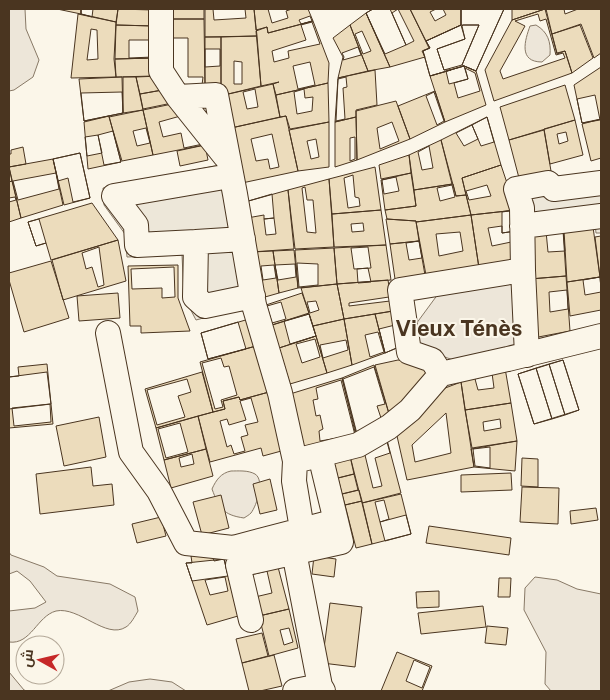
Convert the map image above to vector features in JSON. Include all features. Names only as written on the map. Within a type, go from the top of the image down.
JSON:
[{"type":"street","points":[[161,9],[161,71],[229,168],[254,305],[280,392],[295,461],[294,481],[302,529],[294,552],[322,688],[295,691]]},
{"type":"street","points":[[229,168],[114,196],[136,225],[137,246],[243,239]]},
{"type":"street","points":[[527,355],[522,208],[516,189],[548,183],[554,189],[601,183]]},
{"type":"street","points":[[522,226],[601,216]]},
{"type":"street","points":[[196,242],[195,297],[206,306],[253,296]]},
{"type":"street","points":[[441,374],[432,360],[409,352],[400,290],[523,270]]},
{"type":"street","points":[[108,333],[131,452],[159,491],[186,543],[235,556],[294,552],[341,542],[320,455]]},
{"type":"street","points":[[295,461],[358,445],[389,427],[410,410],[441,374],[601,336]]},
{"type":"street","points":[[235,556],[302,529],[336,521]]},
{"type":"street","points":[[235,556],[251,620]]},
{"type":"shaded area","points":[[9,9],[25,9],[26,29],[39,60],[33,77],[14,90],[9,91]]},
{"type":"shaded area","points":[[536,25],[546,34],[550,46],[550,55],[542,62],[529,58],[525,49],[530,26]]},
{"type":"shaded area","points":[[220,165],[244,307],[196,320],[184,297],[182,255],[127,257],[125,234],[104,205],[103,188]]},
{"type":"shaded area","points":[[551,175],[554,183],[601,175],[601,233],[596,233],[595,224],[518,232],[517,209]]},
{"type":"shaded area","points":[[516,278],[519,347],[459,362],[422,349],[414,332],[416,324],[441,290]]},
{"type":"shaded area","points":[[231,471],[252,473],[258,477],[260,487],[256,504],[251,513],[244,518],[226,513],[217,501],[212,489],[219,477]]},
{"type":"shaded area","points":[[9,552],[11,555],[44,567],[57,576],[110,584],[135,597],[138,611],[128,626],[118,630],[101,626],[74,613],[56,611],[44,618],[29,635],[15,635],[15,642],[9,642],[9,611],[35,608],[46,602],[30,581],[17,571],[9,574]]},
{"type":"shaded area","points":[[535,577],[557,580],[577,589],[601,594],[601,691],[551,691],[545,684],[546,652],[524,610],[525,588]]},
{"type":"shaded area","points":[[9,672],[15,679],[15,685],[20,685],[27,691],[9,691]]},
{"type":"shaded area","points":[[150,679],[172,682],[186,691],[108,691],[129,682]]},
{"type":"building","points":[[57,9],[81,9],[81,14]]},
{"type":"building","points":[[81,9],[118,9],[116,22],[81,14]]},
{"type":"building","points":[[81,9],[93,9],[92,17],[81,14]]},
{"type":"building","points":[[118,9],[153,10],[154,26],[116,25]]},
{"type":"building","points":[[171,9],[204,9],[204,19],[171,19]]},
{"type":"building","points":[[205,9],[213,9],[214,20],[246,18],[245,9],[254,9],[257,36],[205,37]]},
{"type":"building","points":[[254,9],[268,9],[272,23],[288,18],[286,11],[308,9],[313,21],[268,33],[267,27],[256,30]],"holes":[[[310,16],[312,21],[301,24],[299,20]]]},
{"type":"building","points":[[373,9],[398,9],[410,9],[429,48],[422,51],[425,57],[390,67],[366,13]],"holes":[[[398,9],[414,41],[406,45],[392,13]]]},
{"type":"building","points":[[373,9],[390,9],[406,45],[385,54],[366,13]]},
{"type":"building","points":[[410,9],[436,9],[430,12],[435,21],[446,15],[443,9],[461,9],[461,25],[426,41]]},
{"type":"building","points":[[461,9],[504,9],[476,71],[464,66],[430,76],[423,51],[430,48],[426,41],[461,25]],"holes":[[[463,25],[479,25],[462,65],[444,70],[437,49],[465,39]]]},
{"type":"building","points":[[461,9],[504,9],[476,71],[462,65],[479,25],[461,25]]},
{"type":"building","points":[[512,9],[545,9],[512,20]]},
{"type":"building","points":[[545,9],[557,54],[565,51],[572,73],[494,101],[485,70],[512,20]],"holes":[[[538,14],[540,21],[546,19],[556,55],[563,53],[565,58],[503,79],[500,71],[525,26],[515,21]]]},
{"type":"building","points":[[546,9],[564,9],[565,14],[578,9],[601,9],[601,53],[594,58],[581,24],[552,34]]},
{"type":"building","points":[[366,13],[390,67],[368,71],[350,25]],"holes":[[[362,31],[371,51],[363,54],[355,34]]]},
{"type":"building","points":[[78,14],[116,22],[114,59],[116,77],[71,78]],"holes":[[[91,29],[97,30],[98,59],[87,60]]]},
{"type":"building","points":[[171,19],[204,19],[205,86],[176,86],[171,79]],"holes":[[[172,38],[188,38],[188,77],[203,77],[202,85],[177,84],[172,79]]]},
{"type":"building","points":[[313,21],[329,63],[328,83],[276,95],[273,84],[279,82],[261,86],[256,31],[267,27],[268,33]],"holes":[[[312,22],[320,44],[288,51],[289,58],[274,62],[272,51],[306,40],[301,25]],[[310,62],[315,85],[298,89],[293,66]]]},
{"type":"building","points":[[116,25],[154,26],[154,58],[115,59]],"holes":[[[129,40],[153,40],[153,57],[129,58]]]},
{"type":"building","points":[[350,25],[368,71],[338,78],[343,57],[333,38]],"holes":[[[358,47],[361,55],[343,60],[342,53]]]},
{"type":"building","points":[[461,25],[465,39],[437,49],[444,70],[451,70],[430,76],[423,51],[430,48],[426,41]]},
{"type":"building","points":[[580,25],[593,58],[572,73],[565,51],[557,53],[552,34]]},
{"type":"building","points":[[257,36],[261,86],[224,95],[221,85],[221,37]],"holes":[[[234,61],[242,62],[242,84],[234,84]]]},
{"type":"building","points":[[205,37],[221,37],[221,85],[205,86],[205,67],[220,66],[220,49],[205,49]]},
{"type":"building","points":[[154,58],[154,76],[116,77],[115,59]]},
{"type":"building","points":[[464,66],[476,71],[486,105],[445,122],[430,76]],"holes":[[[465,68],[475,73],[480,91],[458,98],[454,83],[468,79]]]},
{"type":"building","points":[[464,66],[468,79],[449,84],[446,71]]},
{"type":"building","points":[[601,67],[601,119],[582,123],[574,85]]},
{"type":"building","points":[[375,70],[377,105],[356,110],[356,117],[335,122],[338,78]],"holes":[[[346,77],[347,87],[343,88],[345,119],[336,121],[338,79]]]},
{"type":"building","points":[[160,76],[168,89],[140,94],[136,77]]},
{"type":"building","points":[[122,77],[123,113],[122,92],[81,93],[84,121],[79,79]]},
{"type":"building","points":[[123,77],[136,77],[143,110],[123,113]]},
{"type":"building","points":[[328,83],[329,122],[290,129],[286,116],[280,117],[276,95]],"holes":[[[304,89],[305,98],[313,97],[312,111],[297,114],[294,92]]]},
{"type":"building","points":[[273,84],[280,117],[231,128],[224,95]],"holes":[[[255,89],[258,107],[247,109],[243,92]]]},
{"type":"building","points":[[565,85],[575,120],[509,140],[500,107]]},
{"type":"building","points":[[168,89],[177,102],[143,109],[140,94]]},
{"type":"building","points":[[435,91],[445,122],[410,139],[398,106]],"holes":[[[434,92],[444,121],[437,125],[426,96]]]},
{"type":"building","points":[[595,95],[600,120],[582,123],[577,99]]},
{"type":"building","points":[[396,101],[410,139],[357,160],[356,111]],"holes":[[[392,122],[399,141],[380,149],[377,128]]]},
{"type":"building","points":[[177,103],[204,145],[153,155],[143,110]],"holes":[[[184,115],[203,144],[184,148],[181,133],[163,137],[159,122]]]},
{"type":"building","points":[[143,110],[153,155],[122,161],[109,117]],"holes":[[[146,128],[150,143],[137,146],[133,131]]]},
{"type":"building","points":[[109,116],[121,162],[88,169],[86,151],[87,156],[102,153],[98,135],[85,137],[84,122]]},
{"type":"building","points":[[286,116],[298,171],[242,183],[231,128]],"holes":[[[272,134],[279,167],[270,169],[268,159],[256,161],[251,139]]]},
{"type":"building","points":[[356,117],[357,160],[335,167],[335,122]],"holes":[[[355,137],[355,159],[350,161],[350,138]]]},
{"type":"building","points":[[487,117],[501,165],[462,178],[466,195],[456,196],[441,140]],"holes":[[[472,125],[478,139],[464,146],[456,133]]]},
{"type":"building","points":[[487,117],[494,142],[481,146],[472,125]]},
{"type":"building","points":[[601,119],[601,158],[591,161],[582,124]]},
{"type":"building","points":[[575,120],[583,155],[550,164],[544,129]],"holes":[[[566,132],[568,141],[559,144],[557,134]]]},
{"type":"building","points":[[329,122],[329,167],[298,171],[289,130]],"holes":[[[316,139],[319,157],[311,159],[307,141]]]},
{"type":"building","points":[[544,130],[551,171],[519,178],[509,140]]},
{"type":"building","points":[[113,131],[121,162],[104,165],[98,135]]},
{"type":"building","points":[[441,140],[452,184],[414,190],[409,155]],"holes":[[[429,146],[433,168],[422,170],[418,152]]]},
{"type":"building","points":[[205,145],[208,160],[180,166],[177,151]]},
{"type":"building","points":[[23,147],[26,164],[9,167],[9,154],[11,154],[11,150]]},
{"type":"building","points":[[80,153],[90,198],[73,202],[68,178],[58,181],[53,159]]},
{"type":"building","points":[[80,153],[90,198],[64,205],[53,159]]},
{"type":"building","points":[[409,155],[411,173],[381,179],[379,165]]},
{"type":"building","points":[[53,159],[63,205],[21,218],[9,167]],"holes":[[[56,173],[59,189],[18,200],[13,181]]]},
{"type":"building","points":[[501,165],[516,210],[471,215],[462,178]],"holes":[[[487,185],[491,196],[469,200],[466,191]]]},
{"type":"building","points":[[9,167],[12,181],[9,182]]},
{"type":"building","points":[[375,167],[381,210],[332,214],[329,179]],"holes":[[[353,175],[355,197],[359,198],[360,206],[348,208],[344,178]]]},
{"type":"building","points":[[411,173],[416,206],[385,210],[381,180]],"holes":[[[396,177],[399,191],[384,194],[382,180]]]},
{"type":"building","points":[[329,179],[334,247],[295,249],[288,190]],"holes":[[[305,187],[307,200],[313,200],[316,233],[307,232],[302,188]]]},
{"type":"building","points":[[12,181],[21,218],[9,222],[9,202],[16,200],[15,197],[9,198],[9,182]]},
{"type":"building","points":[[453,184],[456,196],[466,195],[471,215],[416,222],[387,219],[385,210],[416,206],[414,190]],"holes":[[[452,185],[455,197],[440,201],[437,188]]]},
{"type":"building","points":[[288,190],[294,249],[252,252],[245,202]],"holes":[[[274,218],[276,234],[266,235],[264,219]]]},
{"type":"building","points":[[272,194],[274,218],[264,219],[264,215],[247,218],[245,202]]},
{"type":"building","points":[[92,203],[118,240],[51,260],[46,243],[36,246],[28,222]]},
{"type":"building","points":[[381,210],[386,245],[334,247],[332,214]],"holes":[[[363,223],[364,231],[352,232],[351,224]]]},
{"type":"building","points":[[516,210],[517,259],[479,268],[471,215]],"holes":[[[502,226],[502,233],[516,231],[516,241],[492,246],[488,228]]]},
{"type":"building","points":[[516,210],[516,231],[502,233],[502,212]]},
{"type":"building","points":[[471,215],[479,268],[426,275],[416,222]],"holes":[[[460,232],[463,251],[439,256],[436,234]]]},
{"type":"building","points":[[39,219],[46,243],[36,246],[28,222]]},
{"type":"building","points":[[386,219],[416,221],[419,241],[390,244]]},
{"type":"building","points":[[593,227],[600,277],[567,282],[564,230]]},
{"type":"building","points":[[563,230],[565,251],[548,252],[546,231]]},
{"type":"building","points":[[563,230],[566,276],[530,279],[527,232]]},
{"type":"building","points":[[601,236],[601,277],[600,277],[595,237]]},
{"type":"building","points":[[118,240],[126,281],[63,300],[52,260]],"holes":[[[99,247],[104,285],[98,287],[92,267],[86,269],[82,253]]]},
{"type":"building","points":[[419,241],[406,243],[409,260],[422,258],[425,275],[395,279],[390,244]]},
{"type":"building","points":[[386,245],[391,280],[337,284],[334,248]],"holes":[[[368,247],[371,268],[354,269],[351,248]]]},
{"type":"building","points":[[334,248],[337,284],[298,288],[295,250]],"holes":[[[297,263],[318,264],[318,285],[299,287]]]},
{"type":"building","points":[[294,250],[298,288],[279,293],[273,251]],"holes":[[[295,264],[296,277],[278,280],[275,265]]]},
{"type":"building","points":[[273,251],[279,293],[258,299],[252,252]],"holes":[[[274,265],[276,278],[263,280],[261,266]]]},
{"type":"building","points":[[51,261],[69,318],[24,332],[9,280],[9,273]]},
{"type":"building","points":[[178,265],[178,298],[190,331],[141,333],[141,326],[130,326],[128,266]],"holes":[[[174,267],[175,297],[162,298],[162,288],[132,289],[131,269]]]},
{"type":"building","points":[[368,268],[371,282],[358,283],[357,269]]},
{"type":"building","points":[[566,276],[570,331],[533,338],[530,279]],"holes":[[[567,290],[568,309],[550,312],[549,292]]]},
{"type":"building","points":[[600,277],[583,280],[585,295],[601,292],[601,310],[570,316],[567,282]]},
{"type":"building","points":[[388,280],[393,311],[344,319],[337,284]],"holes":[[[389,297],[390,301],[349,306],[349,303]]]},
{"type":"building","points":[[337,284],[344,319],[313,326],[301,288]],"holes":[[[316,301],[319,310],[310,313],[307,302]]]},
{"type":"building","points":[[118,293],[120,318],[79,321],[77,296]]},
{"type":"building","points":[[302,293],[309,313],[272,325],[266,305]],"holes":[[[281,302],[286,319],[272,323],[267,306]]]},
{"type":"building","points":[[393,311],[399,347],[385,353],[375,314]]},
{"type":"building","points":[[309,314],[316,336],[290,344],[284,321]]},
{"type":"building","points":[[309,314],[316,336],[279,348],[272,325]]},
{"type":"building","points":[[375,314],[385,353],[352,365],[344,319]],"holes":[[[378,332],[384,352],[370,357],[365,335]]]},
{"type":"building","points":[[249,319],[256,346],[208,359],[201,333]]},
{"type":"building","points":[[344,319],[352,365],[327,373],[313,326]],"holes":[[[346,340],[348,350],[323,358],[320,345]]]},
{"type":"building","points":[[238,322],[246,349],[208,359],[201,333]]},
{"type":"building","points":[[395,325],[399,347],[385,353],[379,329]]},
{"type":"building","points":[[316,336],[327,373],[290,384],[279,348]],"holes":[[[315,339],[320,357],[302,363],[296,344]]]},
{"type":"building","points":[[256,346],[269,392],[240,400],[239,397],[223,401],[225,409],[213,412],[200,362]],"holes":[[[221,358],[224,367],[229,366],[237,395],[221,400],[223,407],[215,409],[202,363]]]},
{"type":"building","points":[[398,360],[426,363],[431,376],[390,417],[375,365]]},
{"type":"building","points":[[563,360],[579,410],[565,415],[549,364]]},
{"type":"building","points":[[563,360],[579,410],[534,424],[518,374]]},
{"type":"building","points":[[47,364],[53,424],[9,428],[9,377],[19,376],[18,367]],"holes":[[[50,404],[51,422],[14,426],[12,408]]]},
{"type":"building","points":[[549,364],[565,415],[552,419],[536,368]]},
{"type":"building","points":[[374,365],[390,417],[357,436],[342,378]],"holes":[[[374,367],[385,404],[377,406],[381,418],[357,434],[343,379]]]},
{"type":"building","points":[[505,368],[511,403],[465,410],[461,382]],"holes":[[[492,373],[494,388],[478,390],[475,379]]]},
{"type":"building","points":[[536,368],[552,419],[534,424],[518,374]]},
{"type":"building","points":[[47,372],[51,404],[9,409],[9,377]]},
{"type":"building","points":[[202,372],[213,412],[156,428],[145,389]],"holes":[[[187,379],[191,392],[178,396],[185,417],[157,425],[147,390]]]},
{"type":"building","points":[[342,378],[356,436],[300,447],[290,394]],"holes":[[[341,380],[355,435],[320,441],[319,431],[323,429],[320,415],[316,416],[313,400],[318,399],[316,388]]]},
{"type":"building","points":[[461,382],[474,467],[407,480],[397,436],[440,390]],"holes":[[[446,413],[451,453],[415,462],[412,445]]]},
{"type":"building","points":[[269,392],[285,450],[263,456],[261,448],[210,462],[198,416],[225,409],[223,401],[239,397],[240,400]],"holes":[[[251,398],[258,422],[245,425],[248,435],[241,437],[245,451],[234,454],[231,445],[227,447],[220,421],[227,419],[229,425],[246,420],[240,401]]]},
{"type":"building","points":[[511,403],[517,441],[472,448],[465,410]],"holes":[[[500,419],[501,428],[484,431],[483,422]]]},
{"type":"building","points":[[198,416],[206,449],[164,460],[156,428]],"holes":[[[180,423],[188,452],[166,458],[158,429]]]},
{"type":"building","points":[[99,417],[106,457],[64,466],[56,426]]},
{"type":"building","points":[[387,440],[401,493],[362,503],[350,456]],"holes":[[[387,442],[390,453],[375,458],[382,486],[373,488],[364,451]]]},
{"type":"building","points":[[517,441],[515,471],[474,467],[471,449]],"holes":[[[490,447],[490,468],[475,466],[473,449]]]},
{"type":"building","points":[[206,449],[213,476],[171,488],[164,460]],"holes":[[[192,454],[194,464],[181,467],[179,458]]]},
{"type":"building","points":[[350,456],[354,474],[338,478],[334,462]]},
{"type":"building","points":[[522,458],[538,459],[538,487],[521,486]]},
{"type":"building","points":[[91,467],[93,486],[112,484],[114,505],[40,514],[36,474]]},
{"type":"building","points":[[511,473],[512,490],[461,492],[461,475]]},
{"type":"building","points":[[354,474],[358,490],[342,494],[338,478]]},
{"type":"building","points":[[270,479],[277,510],[260,514],[253,484]]},
{"type":"building","points":[[522,487],[559,488],[558,524],[520,522]]},
{"type":"building","points":[[359,490],[362,501],[345,505],[342,494]]},
{"type":"building","points":[[401,494],[411,534],[372,544],[362,503]],"holes":[[[384,500],[389,519],[380,522],[375,502]]]},
{"type":"building","points":[[221,495],[229,528],[202,535],[193,502]]},
{"type":"building","points":[[362,501],[372,544],[356,548],[345,505]]},
{"type":"building","points":[[596,508],[598,520],[571,524],[570,511]]},
{"type":"building","points":[[406,515],[411,534],[385,541],[380,522]]},
{"type":"building","points":[[161,517],[166,536],[137,543],[132,524]]},
{"type":"building","points":[[429,526],[511,538],[509,555],[426,543]]},
{"type":"building","points":[[212,553],[214,561],[224,559],[238,616],[207,625],[186,563],[192,563],[191,556]],"holes":[[[225,577],[228,591],[210,595],[205,580]]]},
{"type":"building","points":[[314,556],[336,559],[334,577],[312,574]]},
{"type":"building","points":[[224,559],[228,576],[192,581],[186,563]]},
{"type":"building","points":[[278,567],[289,609],[259,616],[248,575]],"holes":[[[267,571],[272,593],[255,597],[250,575]]]},
{"type":"building","points":[[499,578],[511,578],[510,597],[498,597]]},
{"type":"building","points":[[439,591],[439,607],[417,608],[416,592]]},
{"type":"building","points":[[330,603],[362,607],[355,667],[322,663]]},
{"type":"building","points":[[483,606],[486,627],[421,634],[418,613]]},
{"type":"building","points":[[289,609],[298,648],[269,656],[259,616]],"holes":[[[289,628],[293,642],[284,645],[280,630]]]},
{"type":"building","points":[[487,626],[508,628],[506,645],[485,643]]},
{"type":"building","points":[[262,633],[268,656],[242,663],[236,639]]},
{"type":"building","points":[[397,652],[432,666],[422,691],[381,691]],"holes":[[[414,660],[430,667],[422,688],[406,681]]]},
{"type":"building","points":[[274,655],[282,686],[260,691],[249,691],[242,663]]},
{"type":"district","name":"Vieux Ténès","points":[[459,328]]}]
